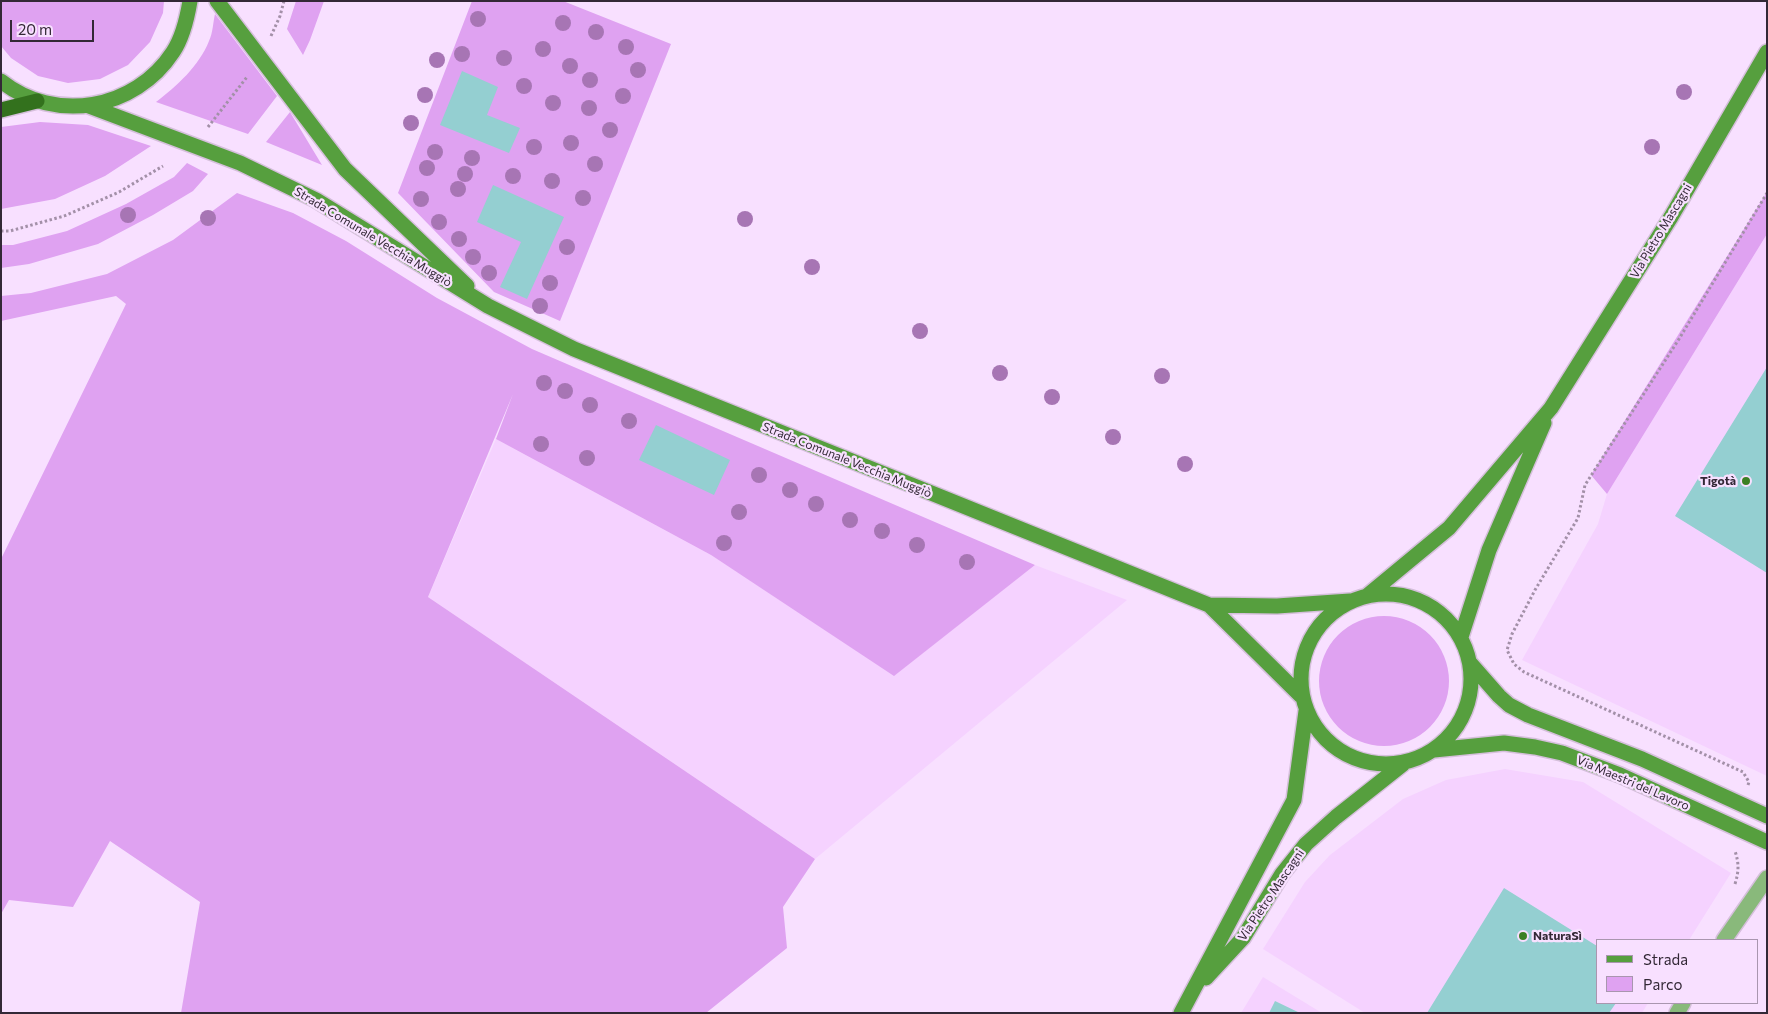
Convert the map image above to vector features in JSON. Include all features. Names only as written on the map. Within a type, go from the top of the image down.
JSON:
[{"type":"highway","points":[[1,110],[37,101]]},
{"type":"main road","points":[[1,81],[19,93],[37,101],[54,105],[89,106],[122,96],[151,78],[173,51],[187,19],[190,1]]},
{"type":"main road","name":"Strada Comunale Vecchia Muggiò","points":[[217,1],[345,169],[488,306]]},
{"type":"main road","name":"Via Pietro Mascagni","points":[[1368,595],[1449,528],[1551,408],[1671,217],[1767,52]]},
{"type":"main road","name":"Strada Comunale Vecchia Muggiò","points":[[89,106],[240,163],[316,200],[488,306],[574,349],[1209,605]]},
{"type":"main road","name":"Via Pietro Mascagni","points":[[1460,637],[1489,550],[1551,408]]},
{"type":"main road","points":[[1395,594],[1421,601],[1444,616],[1460,637],[1470,663],[1472,682],[1469,702],[1461,721],[1449,737],[1434,750],[1403,764],[1363,762],[1328,743],[1303,703],[1209,605],[1277,606],[1350,601],[1368,595],[1395,594]]},
{"type":"main road","points":[[1303,703],[1301,667],[1309,640],[1326,617],[1350,601]]},
{"type":"main road","name":"Via Maestri del Lavoro","points":[[1470,663],[1499,696],[1509,705],[1522,712],[1642,760],[1767,816]]},
{"type":"main road","name":"Via Pietro Mascagni","points":[[1181,1013],[1294,800],[1303,703]]},
{"type":"main road","name":"Via Maestri del Lavoro","points":[[1434,750],[1504,743],[1562,753],[1620,775],[1728,826],[1767,842]]},
{"type":"main road","name":"Via Pietro Mascagni","points":[[1192,994],[1243,938],[1282,874],[1306,844],[1336,817],[1403,764]]},
{"type":"street","points":[[1,103],[37,101]]},
{"type":"street","points":[[1725,939],[1767,878]]},
{"type":"path","points":[[269,39],[280,16],[284,1]]},
{"type":"path","points":[[204,132],[247,76]]},
{"type":"path","points":[[1,231],[10,231],[64,216],[119,192],[163,166]]},
{"type":"path","points":[[1739,804],[1749,782],[1743,772],[1524,672],[1514,664],[1507,650],[1512,634],[1535,590],[1578,518],[1585,486],[1679,339],[1767,193]]},
{"type":"path","points":[[1728,826],[1722,840],[1735,851],[1739,861],[1733,891]]},
{"type":"shaded area","points":[[1767,234],[1767,776],[1522,660],[1598,524],[1607,494]]},
{"type":"shaded area","points":[[496,439],[711,555],[894,675],[1035,565],[1127,600],[815,859],[428,597]]},
{"type":"shaded area","points":[[1505,769],[1583,782],[1731,873],[1690,939],[1596,939],[1596,1004],[1647,1004],[1642,1013],[1365,1013],[1263,949],[1305,882],[1330,855],[1403,799],[1446,780]]},
{"type":"shaded area","points":[[1263,977],[1322,1013],[1241,1013]]},
{"type":"green space","points":[[1,1],[164,1],[163,13],[150,42],[128,65],[100,79],[68,83],[38,76],[11,58],[1,46]]},
{"type":"green space","points":[[296,1],[324,1],[303,55],[287,29]]},
{"type":"green space","points":[[472,1],[563,1],[671,44],[560,321],[494,292],[398,193]]},
{"type":"green space","points":[[215,14],[277,96],[248,134],[156,102],[179,82],[199,59],[210,38]]},
{"type":"green space","points":[[290,112],[322,165],[266,142]]},
{"type":"green space","points":[[40,122],[88,125],[151,146],[105,176],[55,199],[1,209],[1,127]]},
{"type":"green space","points":[[187,163],[208,174],[193,191],[153,215],[98,244],[29,264],[1,268],[1,245],[13,245],[67,231],[126,204],[174,177]]},
{"type":"green space","points":[[1767,192],[1767,234],[1607,494],[1591,475]]},
{"type":"green space","points":[[237,193],[293,213],[346,241],[437,298],[532,349],[1035,565],[894,676],[711,555],[496,439],[513,394],[428,597],[815,859],[783,907],[787,948],[706,1013],[181,1013],[200,902],[110,841],[73,907],[9,900],[1,914],[1,559],[126,304],[116,296],[1,321],[1,296],[31,293],[107,274],[173,240]]},
{"type":"green space","points":[[1384,616],[1409,621],[1430,635],[1444,656],[1449,681],[1444,706],[1430,727],[1409,741],[1384,746],[1359,741],[1338,727],[1324,706],[1319,681],[1324,656],[1338,635],[1359,621]]},
{"type":"building","points":[[462,71],[498,87],[487,115],[520,128],[509,153],[440,125]]},
{"type":"building","points":[[493,185],[564,217],[527,299],[500,287],[521,242],[477,222]]},
{"type":"building","points":[[1767,367],[1767,573],[1675,516]]},
{"type":"building","points":[[656,425],[730,460],[714,495],[639,460]]},
{"type":"building","points":[[1504,888],[1596,945],[1596,1004],[1615,1004],[1609,1013],[1427,1013]]},
{"type":"building","points":[[1275,1001],[1300,1013],[1269,1013]]},
{"type":"place","name":"Tigotà","points":[[1746,481]]},
{"type":"place","name":"NaturaSì","points":[[1523,936]]}]
